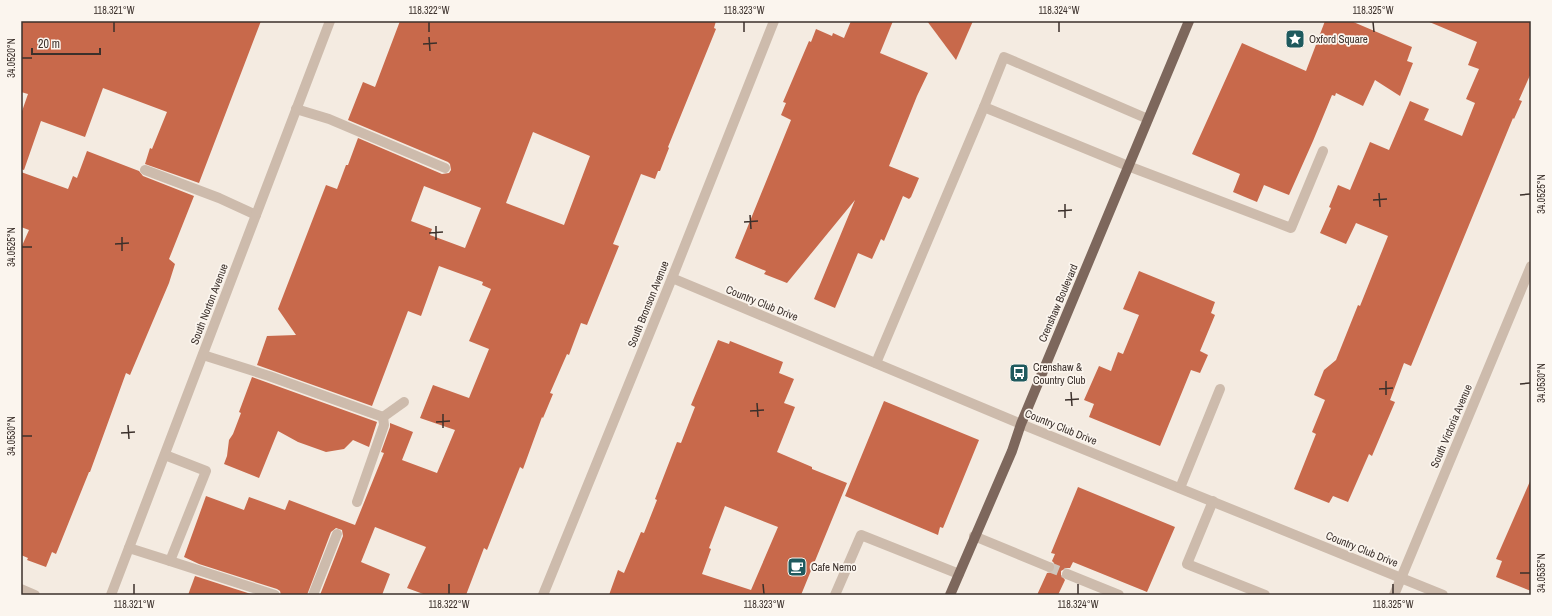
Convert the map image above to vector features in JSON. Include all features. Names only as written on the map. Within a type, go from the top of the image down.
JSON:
[{"type":"main road","name":"Crenshaw Boulevard","points":[[950,595],[974,536],[1012,451],[1021,424],[1189,21]]},
{"type":"street","name":"South Norton Avenue","points":[[111,595],[330,21]]},
{"type":"street","name":"South Bronson Avenue","points":[[543,595],[672,278],[774,21]]},
{"type":"street","points":[[876,363],[1004,57],[1148,119]]},
{"type":"street","points":[[984,107],[1128,166],[1290,228],[1323,151]]},
{"type":"street","points":[[296,109],[329,119],[445,168]]},
{"type":"street","points":[[145,170],[219,198],[256,215]]},
{"type":"street","name":"South Victoria Avenue","points":[[1394,595],[1531,266]]},
{"type":"street","name":"Country Club Drive","points":[[672,278],[1021,424],[1443,595]]},
{"type":"street","points":[[202,355],[269,376],[383,417]]},
{"type":"street","points":[[1180,488],[1220,389]]},
{"type":"street","points":[[383,417],[404,402]]},
{"type":"street","points":[[357,502],[384,425],[383,417]]},
{"type":"street","points":[[165,455],[206,471],[170,561]]},
{"type":"street","points":[[1212,501],[1187,564],[1265,595]]},
{"type":"street","points":[[313,595],[337,534]]},
{"type":"street","points":[[835,595],[861,535],[959,574]]},
{"type":"street","points":[[974,536],[1049,567]]},
{"type":"street","points":[[129,548],[275,595]]},
{"type":"street","points":[[1067,574],[1119,595]]},
{"type":"street","points":[[21,590],[35,595]]},
{"type":"building","points":[[21,21],[261,21],[199,183],[145,164],[150,148],[152,149],[167,112],[103,88],[85,137],[41,121],[24,170],[21,169],[21,114],[28,94],[21,92]]},
{"type":"building","points":[[400,21],[716,21],[714,28],[716,29],[668,147],[669,148],[660,171],[658,171],[655,179],[641,174],[613,244],[619,246],[587,325],[581,323],[569,355],[567,354],[550,393],[553,394],[543,418],[542,417],[523,469],[520,467],[487,550],[484,548],[466,595],[426,595],[407,588],[426,547],[375,527],[361,562],[390,574],[382,595],[320,595],[343,536],[342,530],[336,528],[331,532],[307,595],[281,595],[280,591],[277,589],[199,564],[184,557],[206,496],[244,510],[249,497],[285,510],[289,500],[355,525],[384,453],[381,452],[390,423],[413,432],[402,460],[437,473],[455,430],[420,418],[433,385],[469,398],[489,349],[469,341],[491,289],[482,285],[483,282],[439,266],[421,316],[408,311],[372,406],[257,365],[267,336],[296,335],[278,309],[326,185],[337,189],[358,138],[442,174],[449,173],[451,170],[448,162],[348,120],[363,82],[375,87]],"holes":[[[533,132],[590,156],[564,225],[506,203]],[[424,186],[481,208],[465,248],[430,235],[432,229],[411,221]]]},
{"type":"building","points":[[851,21],[893,21],[880,53],[928,73],[917,96],[889,166],[919,178],[911,197],[909,199],[903,196],[884,241],[881,239],[872,259],[858,253],[835,308],[814,299],[855,200],[787,283],[764,274],[766,271],[735,258],[791,120],[781,115],[786,103],[783,102],[809,41],[811,42],[816,29],[832,36],[833,33],[844,38]]},
{"type":"building","points":[[927,21],[973,21],[956,60]]},
{"type":"building","points":[[1325,21],[1351,21],[1412,47],[1407,61],[1413,63],[1400,96],[1375,80],[1363,106],[1336,93],[1335,96],[1332,95],[1289,195],[1264,185],[1257,202],[1233,192],[1240,174],[1192,154],[1242,43],[1306,71]]},
{"type":"building","points":[[1427,21],[1531,21],[1531,73],[1519,100],[1522,101],[1514,119],[1513,118],[1411,366],[1404,363],[1390,400],[1395,402],[1372,456],[1369,454],[1348,502],[1333,496],[1329,503],[1294,489],[1316,434],[1312,432],[1325,400],[1314,395],[1324,370],[1336,360],[1358,305],[1360,306],[1388,236],[1356,223],[1346,244],[1320,233],[1331,208],[1329,207],[1338,185],[1350,190],[1370,142],[1389,150],[1410,101],[1429,109],[1424,120],[1462,136],[1475,103],[1466,99],[1479,69],[1468,65],[1477,42]]},
{"type":"building","points":[[87,151],[139,171],[143,176],[194,196],[169,259],[175,264],[169,283],[130,375],[126,373],[90,472],[56,554],[52,552],[46,567],[27,560],[28,558],[21,555],[21,248],[29,230],[21,227],[21,172],[68,189],[73,176],[77,178]]},
{"type":"building","points":[[1139,271],[1215,302],[1211,313],[1215,315],[1200,351],[1208,355],[1200,373],[1191,370],[1160,446],[1089,417],[1094,404],[1084,400],[1099,366],[1111,371],[1118,352],[1123,354],[1139,315],[1123,309]]},
{"type":"building","points":[[718,340],[729,344],[730,341],[783,362],[779,373],[794,379],[784,403],[795,407],[777,452],[812,467],[812,469],[847,483],[801,595],[609,595],[618,570],[624,573],[641,532],[644,533],[657,500],[655,499],[677,442],[681,443],[695,407],[691,405]],"holes":[[[725,506],[778,527],[751,590],[702,574],[711,549],[709,548]]]},
{"type":"building","points":[[252,377],[377,422],[369,447],[353,440],[344,449],[326,452],[298,442],[278,431],[259,478],[224,464],[227,456],[229,440],[233,434],[241,413],[239,412]]},
{"type":"building","points":[[884,401],[979,440],[943,528],[940,527],[938,535],[845,496]]},
{"type":"building","points":[[1531,479],[1531,591],[1496,577],[1502,561],[1496,559]]},
{"type":"building","points":[[1078,487],[1175,527],[1147,592],[1073,562],[1070,568],[1066,568],[1061,571],[1061,575],[1065,580],[1058,595],[1037,595],[1047,573],[1053,572],[1055,569],[1052,561],[1055,554],[1051,553]]},
{"type":"building","points":[[195,576],[254,595],[188,595]]},
{"type":"tunnel","points":[[1049,567],[1067,574]]},
{"type":"place","name":"Oxford Square","points":[[1295,39]]},
{"type":"place","name":"Crenshaw & Country Club","points":[[1019,373]]},
{"type":"place","name":"Cafe Nemo","points":[[797,567]]}]
